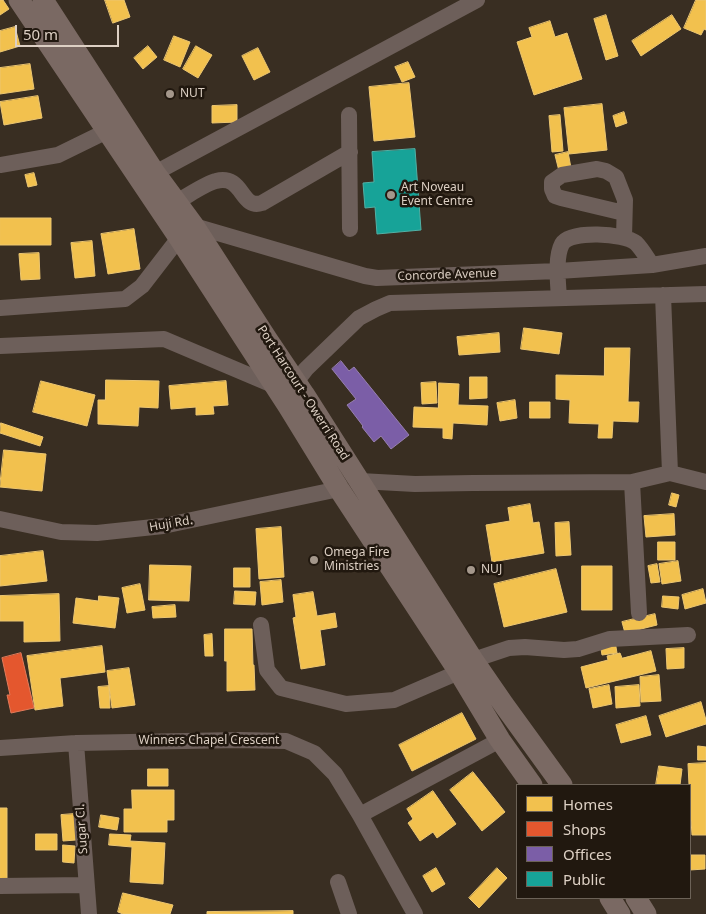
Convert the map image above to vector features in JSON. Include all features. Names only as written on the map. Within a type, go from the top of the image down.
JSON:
[{"type":"main road","name":"Port Harcourt - Owerri Road","points":[[19,0],[114,126],[187,232],[296,382],[360,481],[466,666],[500,740],[531,784]]},
{"type":"main road","name":"Port Harcourt - Owerri Road","points":[[43,0],[114,126],[155,172],[176,202],[187,232],[275,386],[340,489],[466,666],[504,705],[561,784]]},
{"type":"main road","points":[[340,489],[360,481]]},
{"type":"main road","points":[[611,899],[620,914]]},
{"type":"main road","points":[[637,899],[646,914]]},
{"type":"street","points":[[155,172],[477,0]]},
{"type":"street","points":[[349,115],[350,229]]},
{"type":"street","points":[[0,165],[58,155],[114,126]]},
{"type":"street","points":[[176,202],[215,181],[229,181],[237,186],[252,204],[262,203],[350,152]]},
{"type":"street","points":[[624,213],[624,236]]},
{"type":"street","points":[[0,308],[125,299],[142,286],[187,232]]},
{"type":"street","name":"Concorde Avenue","points":[[187,232],[377,278],[558,271],[652,265],[706,256]]},
{"type":"street","points":[[559,298],[558,271],[560,251],[563,242],[571,237],[604,234],[624,236],[635,243],[652,265]]},
{"type":"street","points":[[296,382],[306,368],[359,318],[376,308],[390,303],[706,294]]},
{"type":"street","points":[[662,295],[670,473]]},
{"type":"street","points":[[0,346],[164,339],[275,386]]},
{"type":"street","points":[[360,481],[415,484],[632,482],[670,473],[706,482]]},
{"type":"street","points":[[632,482],[639,613]]},
{"type":"street","name":"Huji Rd.","points":[[0,519],[61,532],[97,533],[163,526],[340,489]]},
{"type":"street","points":[[261,625],[267,670],[281,688],[346,704],[394,700],[509,648],[578,649],[610,639],[688,635]]},
{"type":"street","points":[[360,815],[500,740]]},
{"type":"street","name":"Winners Chapel Crescent","points":[[0,748],[76,743],[286,741],[314,753],[335,774],[416,914]]},
{"type":"street","name":"Sugar Cl.","points":[[76,743],[89,914]]},
{"type":"street","points":[[338,882],[349,914]]},
{"type":"street","points":[[0,886],[86,885]]},
{"type":"building: Homes","points":[[0,0],[3,0],[9,9],[0,15]]},
{"type":"building: Homes","points":[[105,0],[124,0],[130,17],[113,23]]},
{"type":"building: Homes","points":[[696,0],[706,0],[706,30],[704,29],[701,35],[684,28]]},
{"type":"building: Homes","points":[[606,15],[618,56],[606,60],[594,19]]},
{"type":"building: Homes","points":[[672,15],[681,29],[641,56],[632,41]]},
{"type":"building: Homes","points":[[550,21],[555,37],[567,33],[582,79],[534,95],[517,42],[532,37],[529,28]]},
{"type":"building: Homes","points":[[15,27],[20,46],[0,52],[0,31]]},
{"type":"building: Homes","points":[[174,36],[190,42],[180,67],[164,60]]},
{"type":"building: Homes","points":[[148,46],[157,57],[143,69],[134,58]]},
{"type":"building: Homes","points":[[196,46],[212,55],[198,78],[183,69]]},
{"type":"building: Homes","points":[[258,48],[270,72],[254,80],[242,56]]},
{"type":"building: Homes","points":[[408,62],[415,77],[402,82],[395,67]]},
{"type":"building: Homes","points":[[30,64],[34,89],[0,94],[0,68]]},
{"type":"building: Homes","points":[[409,83],[415,137],[374,141],[369,87]]},
{"type":"building: Homes","points":[[38,96],[42,118],[4,125],[0,102]]},
{"type":"building: Homes","points":[[602,104],[607,150],[569,154],[564,108]]},
{"type":"building: Homes","points":[[237,105],[237,122],[212,123],[212,106]]},
{"type":"building: Homes","points":[[624,112],[627,123],[616,127],[613,116]]},
{"type":"building: Homes","points":[[560,115],[563,151],[552,152],[549,116]]},
{"type":"building: Homes","points":[[568,152],[571,168],[559,171],[555,155]]},
{"type":"building: Homes","points":[[34,173],[37,185],[28,187],[25,175]]},
{"type":"building: Homes","points":[[0,218],[51,218],[51,245],[0,245]]},
{"type":"building: Homes","points":[[134,229],[140,269],[108,274],[101,234]]},
{"type":"building: Homes","points":[[92,241],[95,276],[75,278],[71,243]]},
{"type":"building: Homes","points":[[39,253],[40,279],[21,280],[19,254]]},
{"type":"building: Homes","points":[[524,328],[562,333],[559,354],[521,349]]},
{"type":"building: Homes","points":[[499,333],[500,352],[459,355],[457,337]]},
{"type":"building: Homes","points":[[605,348],[630,348],[628,402],[639,402],[638,422],[613,421],[612,438],[598,438],[599,424],[569,423],[570,400],[556,399],[556,375],[604,376]]},
{"type":"building: Homes","points":[[470,377],[487,377],[487,398],[470,399]]},
{"type":"building: Homes","points":[[106,380],[159,381],[158,408],[139,407],[138,426],[98,424],[98,400],[105,400]]},
{"type":"building: Homes","points":[[41,381],[95,395],[87,426],[33,412]]},
{"type":"building: Homes","points":[[226,381],[228,405],[213,406],[214,414],[196,415],[196,407],[171,409],[169,386]]},
{"type":"building: Homes","points":[[436,382],[437,403],[422,404],[421,383]]},
{"type":"building: Homes","points":[[439,383],[459,384],[458,405],[488,406],[487,425],[453,423],[452,439],[443,438],[443,428],[413,427],[414,407],[438,408]]},
{"type":"building: Homes","points":[[515,400],[517,418],[500,421],[497,403]]},
{"type":"building: Homes","points":[[530,402],[550,402],[550,418],[530,418]]},
{"type":"building: Homes","points":[[1,423],[43,437],[40,446],[0,433]]},
{"type":"building: Homes","points":[[4,450],[46,454],[42,491],[0,487]]},
{"type":"building: Homes","points":[[672,493],[679,495],[676,507],[669,505]]},
{"type":"building: Homes","points":[[530,504],[533,523],[539,522],[544,553],[492,562],[486,525],[510,521],[508,508]]},
{"type":"building: Homes","points":[[674,514],[675,535],[646,537],[644,516]]},
{"type":"building: Homes","points":[[569,522],[571,555],[556,556],[555,523]]},
{"type":"building: Homes","points":[[281,527],[284,577],[259,579],[256,529]]},
{"type":"building: Homes","points":[[658,542],[675,542],[675,560],[658,560]]},
{"type":"building: Homes","points":[[43,551],[47,581],[0,586],[0,556]]},
{"type":"building: Homes","points":[[678,561],[681,581],[662,584],[659,564]]},
{"type":"building: Homes","points":[[657,564],[660,582],[651,583],[648,566]]},
{"type":"building: Homes","points":[[150,565],[191,566],[189,601],[149,600]]},
{"type":"building: Homes","points":[[582,566],[612,566],[612,610],[582,610]]},
{"type":"building: Homes","points":[[234,568],[250,568],[250,587],[234,587]]},
{"type":"building: Homes","points":[[556,569],[567,612],[504,627],[494,584]]},
{"type":"building: Homes","points":[[281,580],[283,602],[262,605],[260,582]]},
{"type":"building: Homes","points":[[140,584],[145,610],[127,613],[122,588]]},
{"type":"building: Homes","points":[[703,589],[706,603],[685,609],[682,595]]},
{"type":"building: Homes","points":[[235,591],[256,592],[255,605],[234,604]]},
{"type":"building: Homes","points":[[313,592],[317,616],[335,613],[337,627],[320,630],[325,665],[301,669],[293,618],[296,617],[293,595]]},
{"type":"building: Homes","points":[[59,594],[60,641],[24,642],[24,621],[0,621],[0,596]]},
{"type":"building: Homes","points":[[99,596],[119,598],[115,628],[73,623],[76,598],[98,601]]},
{"type":"building: Homes","points":[[663,596],[679,597],[678,609],[662,607]]},
{"type":"building: Homes","points":[[175,605],[176,617],[153,618],[152,607]]},
{"type":"building: Homes","points":[[655,614],[657,625],[625,633],[622,622]]},
{"type":"building: Homes","points":[[225,629],[252,629],[255,690],[227,691]]},
{"type":"building: Homes","points":[[212,634],[213,656],[205,656],[204,635]]},
{"type":"building: Homes","points":[[615,641],[617,653],[602,655],[600,643]]},
{"type":"building: Homes","points":[[102,646],[105,672],[60,678],[63,706],[35,710],[27,656]]},
{"type":"building: Homes","points":[[684,648],[684,668],[667,669],[666,649]]},
{"type":"building: Homes","points":[[651,651],[656,671],[586,688],[581,667],[608,660],[607,656],[620,653],[622,658]]},
{"type":"building: Homes","points":[[129,668],[135,705],[112,708],[107,671]]},
{"type":"building: Homes","points":[[659,675],[661,701],[641,702],[640,677]]},
{"type":"building: Homes","points":[[609,685],[612,704],[593,708],[589,689]]},
{"type":"building: Homes","points":[[639,685],[640,706],[616,708],[615,687]]},
{"type":"building: Homes","points":[[109,686],[110,708],[100,708],[98,687]]},
{"type":"building: Homes","points":[[701,702],[706,724],[666,737],[659,716]]},
{"type":"building: Homes","points":[[462,713],[476,739],[412,771],[399,745]]},
{"type":"building: Homes","points":[[646,716],[651,735],[621,743],[616,725]]},
{"type":"building: Homes","points":[[698,746],[706,747],[706,760],[698,760]]},
{"type":"building: Homes","points":[[706,763],[706,835],[692,835],[691,784],[689,784],[688,764]]},
{"type":"building: Homes","points":[[659,766],[682,769],[680,784],[656,784]]},
{"type":"building: Homes","points":[[148,769],[168,769],[168,786],[148,786]]},
{"type":"building: Homes","points":[[473,772],[505,812],[482,831],[450,790]]},
{"type":"building: Homes","points":[[132,790],[174,790],[174,820],[167,820],[167,832],[124,832],[124,809],[132,809]]},
{"type":"building: Homes","points":[[433,791],[456,824],[437,838],[433,832],[420,841],[408,823],[413,819],[407,809]]},
{"type":"building: Homes","points":[[0,808],[7,808],[7,880],[0,880]]},
{"type":"building: Homes","points":[[74,814],[76,840],[63,841],[61,815]]},
{"type":"building: Homes","points":[[101,815],[119,818],[117,830],[99,827]]},
{"type":"building: Homes","points":[[36,834],[57,834],[57,850],[36,850]]},
{"type":"building: Homes","points":[[110,834],[131,835],[130,841],[165,843],[163,884],[130,882],[132,847],[109,845]]},
{"type":"building: Homes","points":[[63,845],[75,846],[74,863],[63,862]]},
{"type":"building: Homes","points":[[691,855],[705,855],[705,869],[691,870]]},
{"type":"building: Homes","points":[[436,868],[445,884],[432,892],[423,876]]},
{"type":"building: Homes","points":[[497,868],[507,878],[479,908],[469,898]]},
{"type":"building: Homes","points":[[123,893],[173,905],[170,914],[123,914],[118,912]]},
{"type":"building: Homes","points":[[293,911],[293,914],[207,914],[207,912]]},
{"type":"building: Shops","points":[[21,653],[34,708],[11,713],[7,695],[10,695],[2,658]]},
{"type":"building: Offices","points":[[341,361],[349,371],[354,367],[409,435],[391,449],[381,436],[374,442],[347,405],[356,399],[332,369]]},
{"type":"building: Public","name":"Art Noveau Event Centre","points":[[415,149],[421,230],[377,234],[375,207],[365,208],[363,183],[374,182],[372,152]]},
{"type":"place","name":"NUT","points":[[170,94]]},
{"type":"place","name":"Art Noveau Event Centre","points":[[391,195]]},
{"type":"place","name":"Omega Fire Ministries","points":[[314,560]]},
{"type":"place","name":"NUJ","points":[[471,570]]}]
